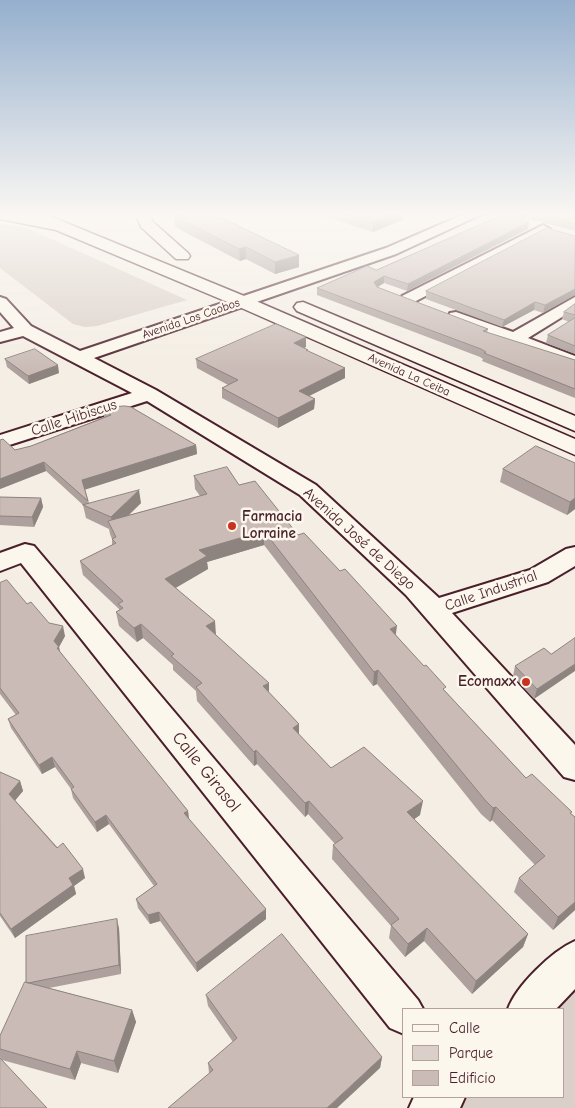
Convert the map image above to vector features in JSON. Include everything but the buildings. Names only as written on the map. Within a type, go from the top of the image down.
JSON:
[{"type":"highway","name":"Avenida La Ceiba","points":[[171,267],[243,292],[575,448]]},
{"type":"highway","name":"Avenida La Ceiba","points":[[268,293],[575,424]]},
{"type":"street","name":"Avenida Los Caobos","points":[[78,358],[243,292],[268,293],[345,267]]},
{"type":"street","points":[[408,299],[470,267]]},
{"type":"street","points":[[391,293],[426,306]]},
{"type":"street","name":"Avenida José de Diego","points":[[0,302],[25,330],[149,394],[308,490],[415,589],[575,767]]},
{"type":"street","points":[[514,339],[575,302]]},
{"type":"street","points":[[443,313],[575,362]]},
{"type":"street","points":[[0,337],[25,330]]},
{"type":"street","name":"Calle Hibiscus","points":[[0,442],[149,394]]},
{"type":"street","name":"Calle Girasol","points":[[0,563],[25,552],[402,1012]]},
{"type":"street","name":"Calle Industrial","points":[[432,610],[540,576],[575,554]]},
{"type":"street","points":[[529,1008],[575,961]]},
{"type":"street","points":[[431,1108],[442,1098]]},
{"type":"green space","points":[[113,267],[187,300],[97,326],[85,327],[73,324],[0,268]]},
{"type":"green space","points":[[575,990],[575,1108],[457,1108],[467,1098],[565,1098],[565,1008],[556,1008]]},
{"type":"place","name":"Farmacia Lorraine","points":[[232,526]]},
{"type":"place","name":"Ecomaxx","points":[[526,682]]}]
